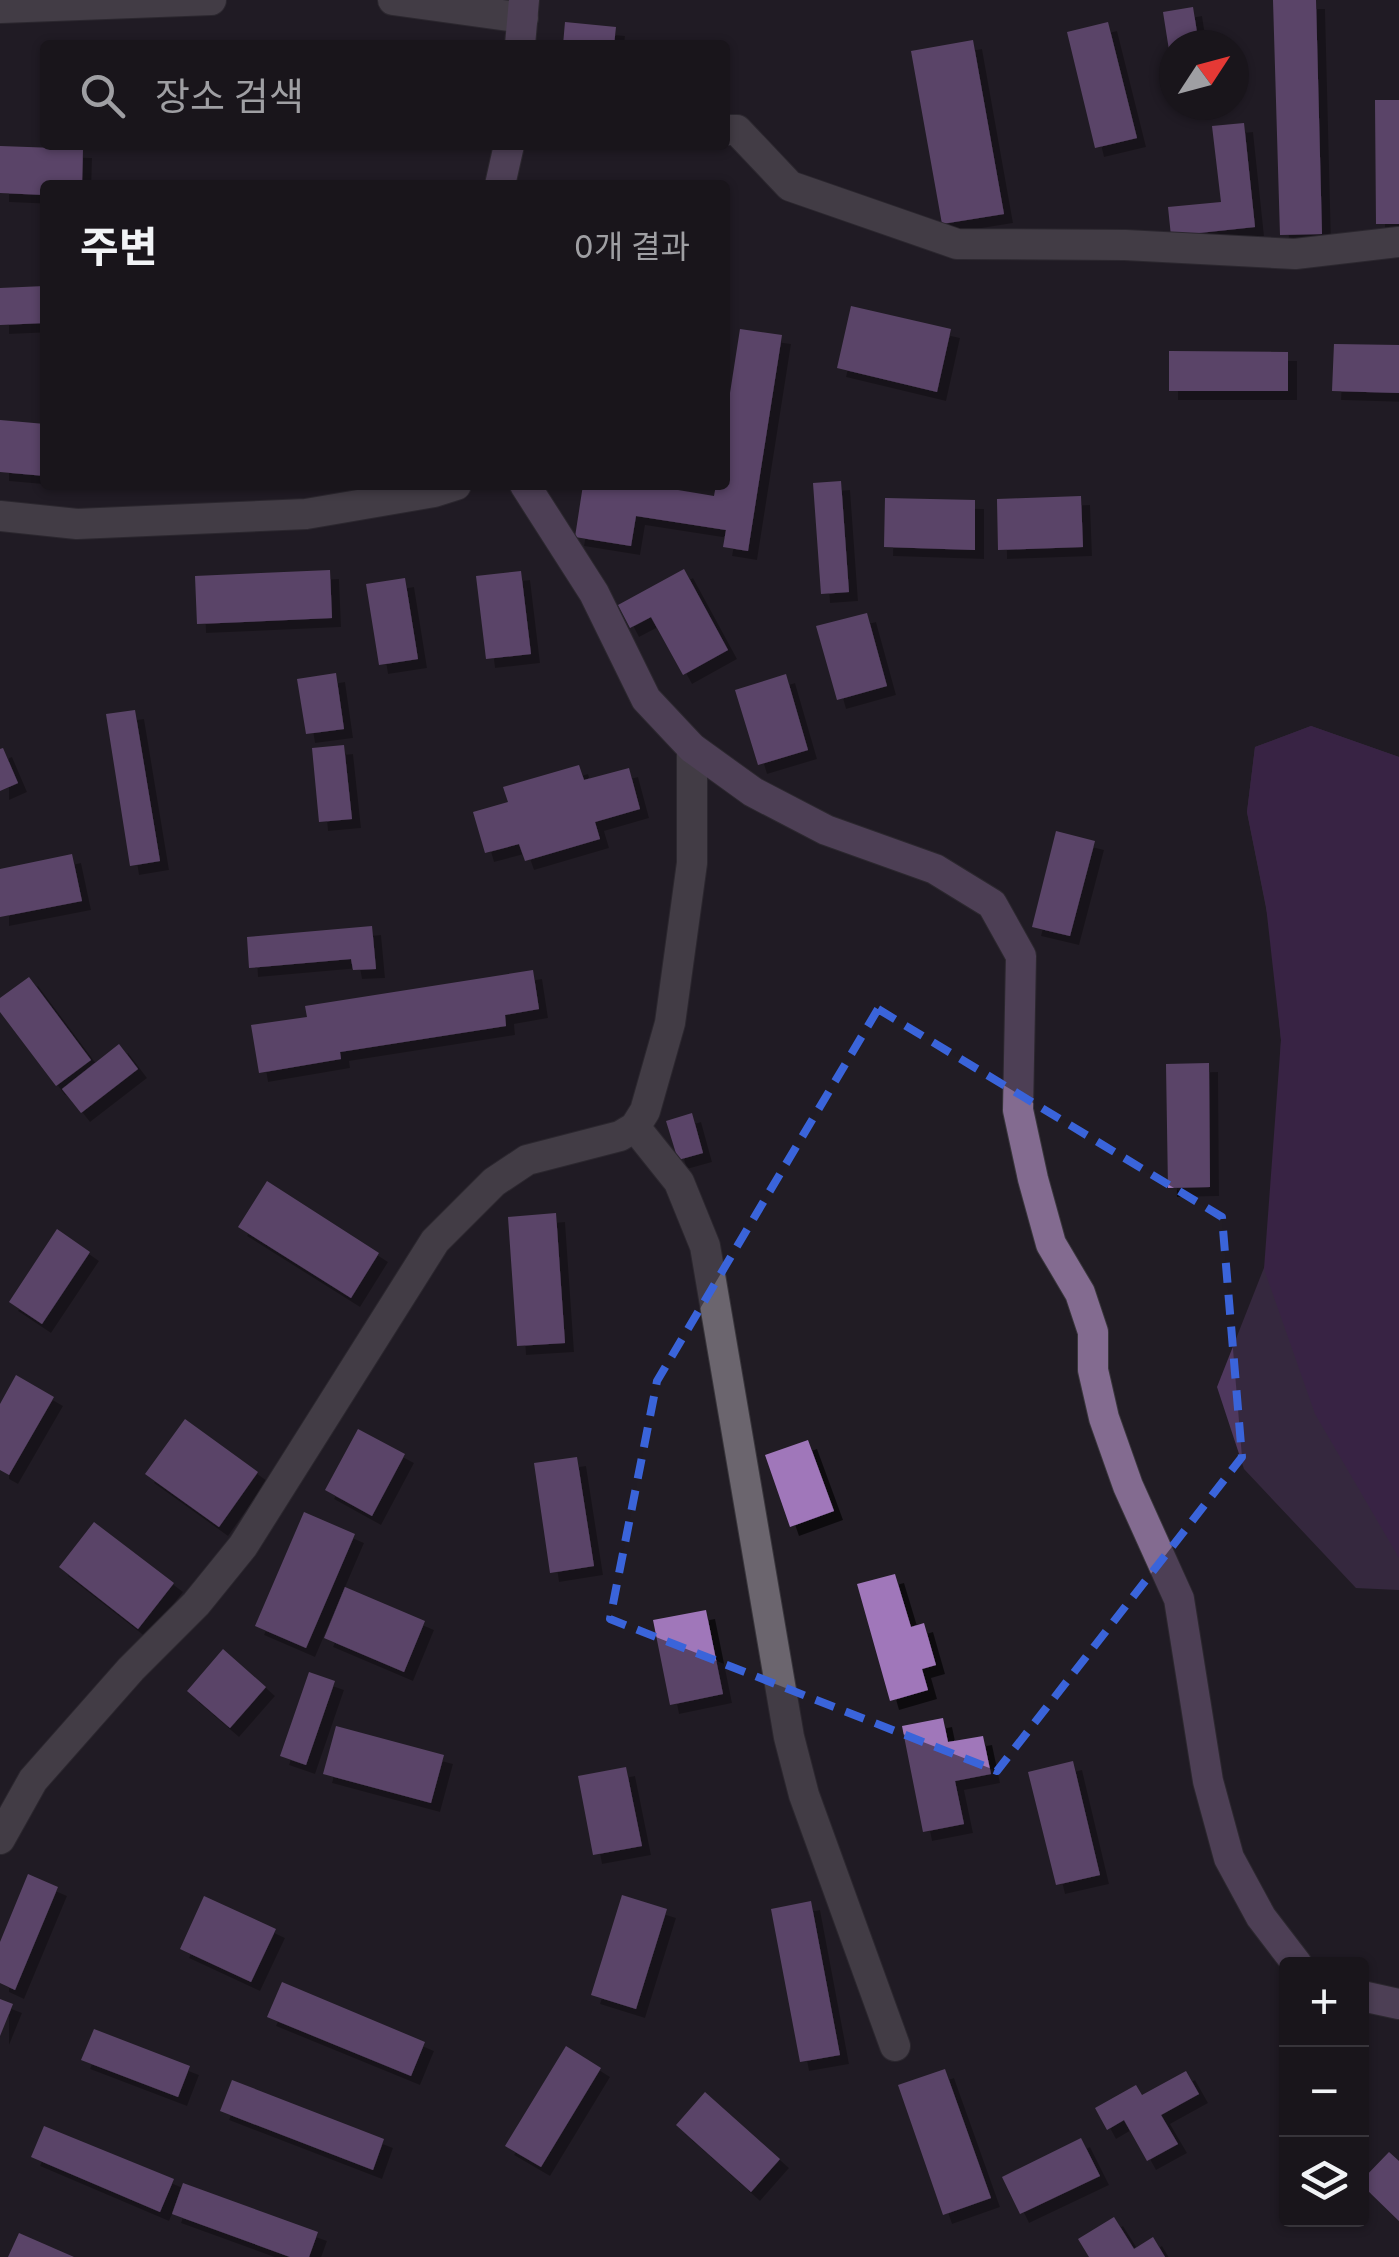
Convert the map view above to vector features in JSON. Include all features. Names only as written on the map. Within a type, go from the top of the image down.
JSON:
[{"type":"street","points":[[0,8],[211,0]]},
{"type":"street","points":[[393,0],[522,21]]},
{"type":"street","points":[[730,130],[737,130],[790,186],[958,244],[1125,245],[1295,254],[1399,242]]},
{"type":"street","points":[[501,180],[508,150]]},
{"type":"street","points":[[0,516],[77,524],[306,514],[440,490]]},
{"type":"street","points":[[528,490],[594,593],[646,699],[692,748],[754,792],[826,830],[935,869],[978,895],[992,904],[1021,956],[1018,1110],[1032,1179],[1051,1244],[1080,1293],[1093,1332],[1093,1370],[1104,1418],[1128,1486],[1179,1599],[1208,1781],[1228,1858],[1261,1917],[1292,1957]]},
{"type":"street","points":[[0,1839],[33,1780],[106,1696],[196,1604],[243,1546],[435,1242],[494,1182],[527,1160],[620,1136],[636,1127],[646,1111],[670,1023],[692,863],[692,748]]},
{"type":"street","points":[[636,1127],[678,1182],[705,1246],[789,1737],[804,1795],[895,2046]]},
{"type":"street","points":[[1369,1998],[1399,2004]]},
{"type":"highlighted area","points":[[878,1009],[1222,1217],[1242,1457],[997,1771],[610,1619],[657,1381]]},
{"type":"shaded area","points":[[1311,726],[1399,757],[1399,1590],[1356,1588],[1244,1469],[1217,1387],[1273,1245],[1281,1040],[1271,933],[1247,812],[1255,747]]},
{"type":"shaded area","points":[[1311,726],[1399,757],[1399,1558],[1315,1414],[1264,1269],[1281,1040],[1266,906],[1247,812],[1255,747]]},
{"type":"building","points":[[1273,0],[1316,0],[1322,234],[1280,235]]},
{"type":"building","points":[[1193,7],[1197,30],[1166,30],[1163,12]]},
{"type":"building","points":[[565,22],[616,27],[615,40],[563,40]]},
{"type":"building","points":[[1108,22],[1137,138],[1095,148],[1067,32]]},
{"type":"building","points":[[973,40],[1004,214],[942,224],[911,51]]},
{"type":"building","points":[[1375,100],[1399,100],[1399,224],[1376,224]]},
{"type":"building","points":[[1244,123],[1255,227],[1171,236],[1168,207],[1221,202],[1212,126]]},
{"type":"building","points":[[0,146],[83,150],[82,180],[40,180],[40,195],[0,193]]},
{"type":"building","points":[[40,286],[40,323],[0,325],[0,288]]},
{"type":"building","points":[[851,306],[951,329],[937,392],[837,368]]},
{"type":"building","points":[[740,329],[782,335],[748,551],[723,547],[726,530],[636,516],[631,546],[575,537],[582,490],[678,490],[714,496],[715,490],[730,490],[730,393]]},
{"type":"building","points":[[1334,344],[1399,345],[1399,393],[1332,391]]},
{"type":"building","points":[[1169,351],[1288,352],[1288,391],[1169,391]]},
{"type":"building","points":[[0,420],[40,424],[40,476],[0,472]]},
{"type":"building","points":[[841,481],[849,592],[821,594],[813,483]]},
{"type":"building","points":[[1081,496],[1083,547],[998,550],[997,499]]},
{"type":"building","points":[[885,498],[975,500],[975,550],[884,547]]},
{"type":"building","points":[[684,569],[728,650],[683,675],[651,617],[630,628],[618,605]]},
{"type":"building","points":[[330,570],[332,618],[197,624],[195,576]]},
{"type":"building","points":[[521,571],[531,654],[486,659],[476,576]]},
{"type":"building","points":[[405,578],[418,659],[379,665],[366,584]]},
{"type":"building","points":[[867,613],[887,686],[837,700],[816,626]]},
{"type":"building","points":[[336,673],[344,729],[306,734],[297,679]]},
{"type":"building","points":[[786,674],[808,750],[758,765],[735,690]]},
{"type":"building","points":[[135,710],[160,861],[130,866],[106,714]]},
{"type":"building","points":[[344,745],[352,819],[319,822],[312,748]]},
{"type":"building","points":[[3,748],[18,783],[0,791],[0,749]]},
{"type":"building","points":[[579,765],[584,780],[629,768],[640,809],[595,822],[600,839],[525,861],[519,844],[485,853],[473,812],[508,802],[503,787]]},
{"type":"building","points":[[1056,831],[1095,841],[1070,936],[1032,927]]},
{"type":"building","points":[[72,854],[82,901],[0,917],[0,869]]},
{"type":"building","points":[[372,926],[376,969],[353,970],[351,959],[249,968],[247,937]]},
{"type":"building","points":[[533,970],[539,1009],[505,1015],[506,1026],[340,1052],[341,1059],[259,1073],[251,1025],[307,1017],[305,1006]]},
{"type":"building","points":[[29,977],[91,1060],[56,1086],[0,1012],[0,998]]},
{"type":"building","points":[[119,1044],[138,1069],[81,1113],[62,1089]]},
{"type":"building","points":[[1209,1063],[1210,1187],[1168,1188],[1166,1064]]},
{"type":"building","points":[[692,1113],[703,1153],[678,1160],[666,1121]]},
{"type":"building","points":[[267,1181],[379,1253],[351,1298],[238,1227]]},
{"type":"building","points":[[556,1213],[565,1343],[517,1346],[508,1217]]},
{"type":"building","points":[[57,1229],[90,1252],[42,1324],[9,1302]]},
{"type":"building","points":[[16,1375],[54,1397],[9,1475],[0,1470],[0,1404]]},
{"type":"building","points":[[185,1419],[258,1472],[219,1527],[145,1474]]},
{"type":"building","points":[[358,1429],[405,1454],[372,1516],[325,1490]]},
{"type":"building","points":[[808,1440],[834,1511],[790,1527],[765,1455]]},
{"type":"building","points":[[577,1457],[594,1566],[550,1573],[534,1463]]},
{"type":"building","points":[[304,1512],[355,1534],[306,1648],[255,1626]]},
{"type":"building","points":[[94,1522],[174,1583],[138,1629],[59,1567]]},
{"type":"building","points":[[895,1574],[911,1627],[924,1623],[936,1665],[922,1669],[928,1690],[890,1701],[857,1584]]},
{"type":"building","points":[[345,1587],[425,1621],[404,1672],[324,1638]]},
{"type":"building","points":[[706,1610],[723,1694],[670,1705],[653,1620]]},
{"type":"building","points":[[223,1649],[266,1687],[230,1728],[187,1691]]},
{"type":"building","points":[[309,1672],[335,1681],[306,1765],[280,1756]]},
{"type":"building","points":[[943,1718],[948,1742],[983,1736],[991,1774],[955,1781],[964,1824],[923,1832],[902,1726]]},
{"type":"building","points":[[336,1726],[444,1755],[431,1803],[323,1774]]},
{"type":"building","points":[[1073,1761],[1100,1875],[1056,1885],[1028,1772]]},
{"type":"building","points":[[626,1767],[642,1846],[593,1855],[578,1776]]},
{"type":"building","points":[[28,1874],[58,1887],[15,1990],[0,1983],[0,1942]]},
{"type":"building","points":[[622,1895],[667,1909],[636,2009],[591,1995]]},
{"type":"building","points":[[204,1896],[276,1929],[251,1982],[180,1949]]},
{"type":"building","points":[[811,1901],[840,2055],[800,2062],[771,1909]]},
{"type":"building","points":[[282,1982],[425,2042],[411,2076],[267,2017]]},
{"type":"building","points":[[0,1999],[13,2004],[0,2036]]},
{"type":"building","points":[[94,2029],[190,2066],[178,2097],[81,2060]]},
{"type":"building","points":[[566,2046],[601,2068],[541,2167],[505,2146]]},
{"type":"building","points":[[945,2069],[991,2198],[943,2215],[898,2085]]},
{"type":"building","points":[[1186,2071],[1199,2094],[1161,2115],[1178,2144],[1147,2161],[1124,2120],[1107,2130],[1095,2108],[1136,2085],[1142,2095]]},
{"type":"building","points":[[232,2080],[384,2139],[373,2170],[220,2111]]},
{"type":"building","points":[[705,2092],[780,2159],[751,2192],[676,2125]]},
{"type":"building","points":[[44,2126],[174,2179],[160,2212],[31,2157]]},
{"type":"building","points":[[1081,2138],[1100,2176],[1020,2214],[1002,2177]]},
{"type":"building","points":[[1389,2152],[1399,2161],[1399,2221],[1369,2192],[1369,2173]]},
{"type":"building","points":[[183,2183],[318,2232],[309,2257],[290,2257],[172,2214]]},
{"type":"building","points":[[1114,2217],[1134,2249],[1153,2237],[1165,2257],[1089,2257],[1078,2239]]},
{"type":"building","points":[[19,2233],[74,2257],[8,2257]]}]
